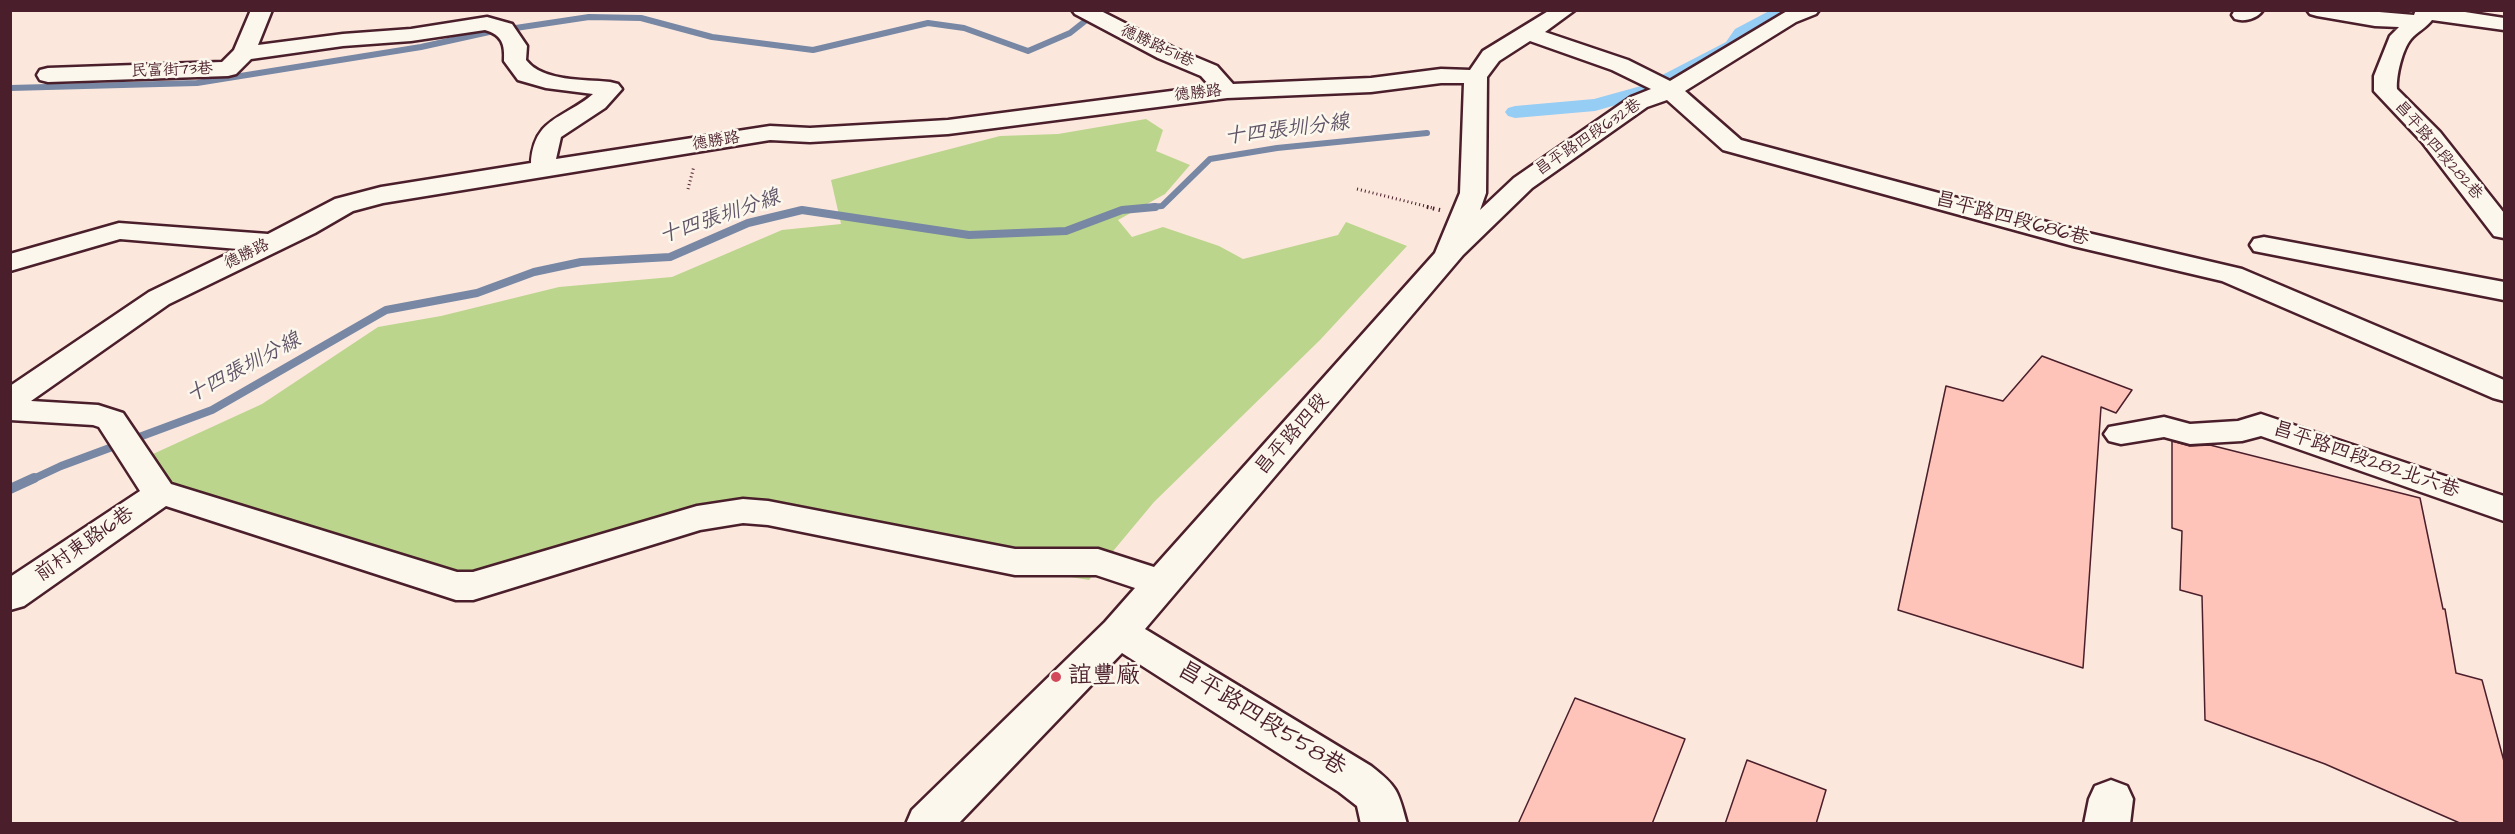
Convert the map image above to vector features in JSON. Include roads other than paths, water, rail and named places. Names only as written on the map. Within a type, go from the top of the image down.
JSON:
[{"type":"street","points":[[244,53],[262,10]]},
{"type":"street","name":"德勝路511巷","points":[[1082,10],[1166,53],[1209,71],[1227,91]]},
{"type":"street","name":"昌平路四段632巷","points":[[1448,256],[1522,183],[1639,102],[1669,91],[1789,18],[1809,10]]},
{"type":"street","points":[[2317,10],[2355,17],[2424,15],[2505,24]]},
{"type":"street","points":[[1476,77],[1491,56],[1530,34],[1563,11]]},
{"type":"street","name":"昌平路四段282巷","points":[[2424,15],[2401,36],[2385,76],[2386,91],[2431,137],[2505,230]]},
{"type":"street","points":[[244,53],[343,40],[411,35],[487,23],[505,31],[516,46],[515,62],[526,75],[546,81],[610,89],[603,99],[552,132],[544,149],[543,169]]},
{"type":"street","name":"昌平路四段686巷","points":[[1530,34],[1626,67],[1669,91],[1702,115],[1732,145],[2083,240],[2232,275],[2505,391]]},
{"type":"street","name":"民富街73巷","points":[[48,75],[228,69],[244,53]]},
{"type":"street","name":"德勝路","points":[[10,401],[159,298],[273,243],[344,205],[381,195],[770,134],[810,135],[948,127],[1227,91],[1371,85],[1441,76],[1476,77]]},
{"type":"street","name":"昌平路四段","points":[[928,824],[1119,632],[1448,256],[1473,193],[1476,77]]},
{"type":"street","points":[[10,264],[119,231],[273,243]]},
{"type":"street","points":[[2264,245],[2505,291]]},
{"type":"street","points":[[10,410],[98,415],[111,420],[159,494],[177,496],[456,586],[473,586],[697,518],[743,511],[768,513],[1015,562],[1098,562],[1161,583]]},
{"type":"street","name":"昌平路四段282北六巷","points":[[2121,434],[2164,427],[2190,434],[2242,431],[2261,424],[2505,509]]},
{"type":"street","name":"前村東路16巷","points":[[10,596],[159,494]]},
{"type":"street","name":"昌平路四段558巷","points":[[1119,632],[1355,779],[1377,796],[1384,824]]},
{"type":"waterway","points":[[1515,112],[1595,105],[1648,90],[1733,46],[1742,33],[1785,10]]},
{"type":"waterway","points":[[10,88],[197,83],[421,47],[489,32],[589,17],[641,18],[712,37],[813,50],[928,23],[964,28],[1028,51],[1070,33],[1094,14]]},
{"type":"waterway","name":"十四張圳分線","points":[[1140,208],[1162,206],[1210,159],[1277,148],[1427,133]]},
{"type":"waterway","name":"十四張圳分線","points":[[31,480],[61,466],[212,410],[386,310],[477,293],[534,272],[581,262],[670,257],[748,223],[802,210],[969,235],[1066,231],[1122,210],[1155,207]]},
{"type":"waterway","name":"十四張圳分線","points":[[10,489],[34,478]]},
{"type":"place","name":"誼豐廠","points":[[1056,677]]}]
